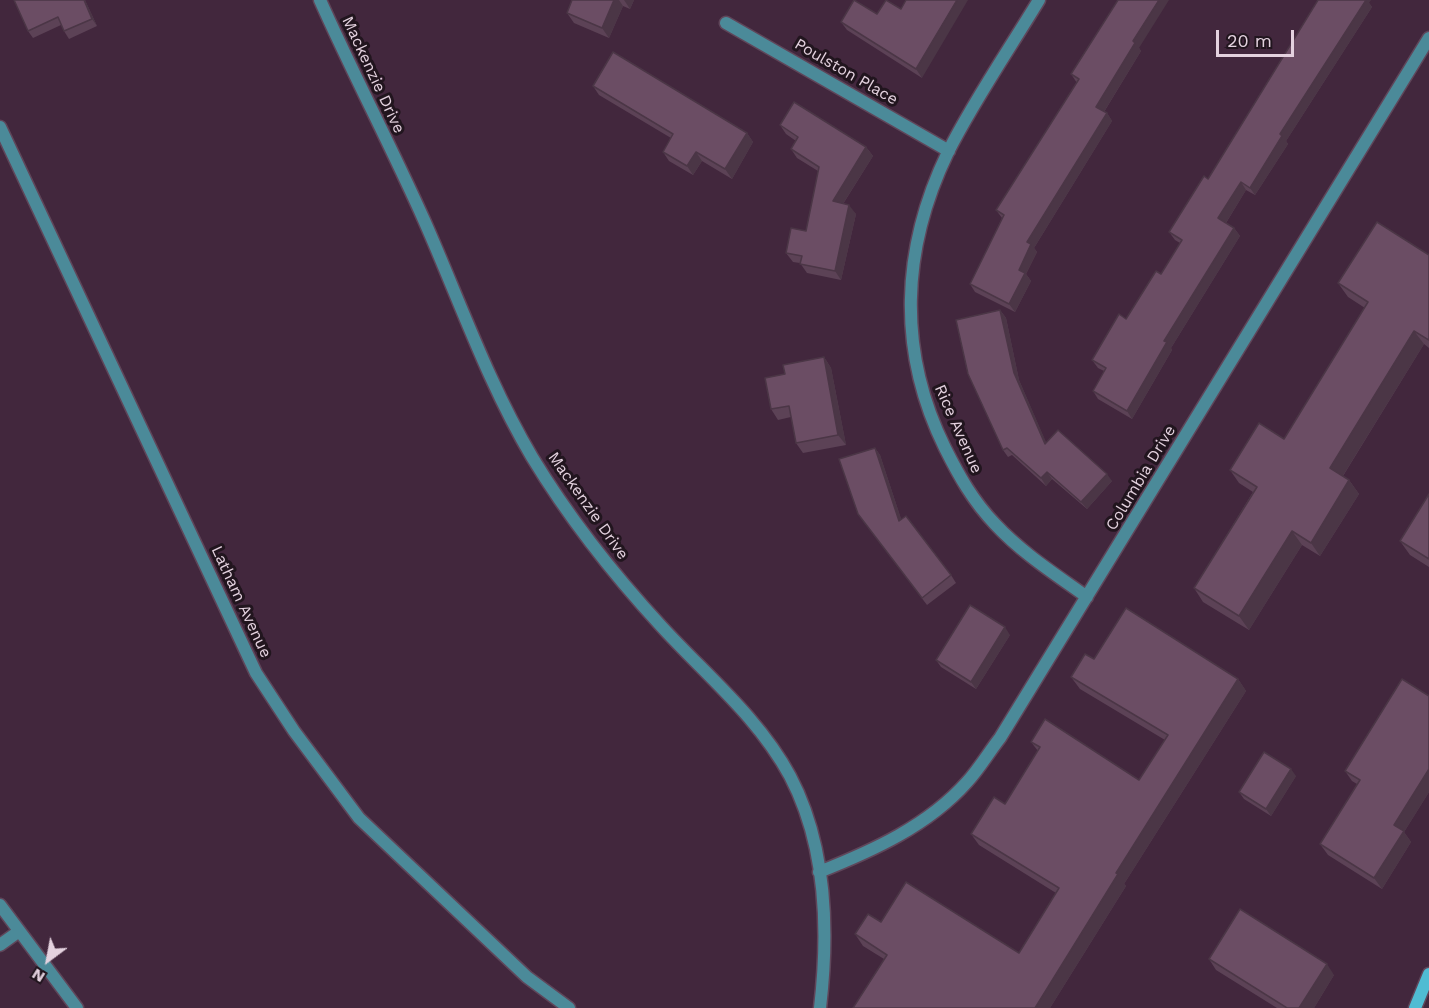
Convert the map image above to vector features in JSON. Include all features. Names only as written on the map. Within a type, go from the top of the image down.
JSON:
[{"type":"street","name":"Mackenzie Drive","points":[[320,0],[422,216],[505,406],[532,457],[576,524],[612,570],[663,629],[725,689],[767,738],[791,778],[809,823],[819,872],[826,942],[820,1008]]},
{"type":"street","name":"Rice Avenue","points":[[1039,0],[949,151],[930,195],[918,237],[911,279],[913,349],[925,402],[969,493],[994,523],[1023,552],[1087,597]]},
{"type":"street","name":"Poulston Place","points":[[726,23],[949,151]]},
{"type":"street","name":"Columbia Drive","points":[[819,872],[861,855],[918,825],[942,807],[968,782],[1000,738],[1429,38]]},
{"type":"street","name":"Latham Avenue","points":[[0,127],[256,673],[294,731],[359,818],[527,977],[569,1008]]},
{"type":"street","points":[[0,905],[77,1008]]},
{"type":"street","points":[[0,945],[18,932]]},
{"type":"street","points":[[1415,1008],[1429,974]]},
{"type":"building","points":[[14,0],[84,0],[92,19],[64,31],[58,17],[28,31]]},
{"type":"building","points":[[572,0],[614,0],[602,28],[567,13]]},
{"type":"building","points":[[854,0],[877,14],[886,0],[901,9],[906,0],[957,0],[916,69],[841,22]]},
{"type":"building","points":[[1118,0],[1159,0],[1096,107],[1107,113],[1027,242],[1031,244],[1019,270],[1025,273],[1009,304],[970,284],[1004,215],[996,210],[1079,79],[1071,74]]},
{"type":"building","points":[[1318,0],[1366,0],[1280,134],[1282,136],[1250,188],[1241,182],[1218,218],[1234,228],[1164,341],[1167,342],[1127,411],[1093,391],[1106,368],[1092,360],[1119,314],[1126,319],[1156,271],[1161,274],[1182,240],[1169,232],[1204,176],[1208,179]]},
{"type":"building","points":[[613,52],[747,133],[725,169],[696,152],[687,166],[663,152],[673,134],[593,86]]},
{"type":"building","points":[[794,102],[866,147],[833,201],[849,205],[835,271],[800,264],[802,256],[786,253],[791,228],[806,231],[819,167],[791,149],[798,137],[780,125]]},
{"type":"building","points":[[1377,222],[1429,255],[1429,340],[1414,331],[1330,468],[1349,480],[1311,543],[1292,531],[1239,616],[1194,588],[1257,487],[1230,470],[1259,423],[1284,439],[1368,302],[1338,283]]},
{"type":"building","points":[[1000,310],[1014,373],[1045,444],[1058,430],[1107,474],[1081,502],[1047,472],[1041,478],[1007,448],[1003,450],[968,374],[956,320]]},
{"type":"building","points":[[824,357],[838,435],[796,443],[789,406],[771,409],[765,378],[785,374],[783,365]]},
{"type":"building","points":[[875,448],[899,521],[906,516],[951,575],[922,598],[858,514],[839,459]]},
{"type":"building","points":[[1429,494],[1429,559],[1400,541]]},
{"type":"building","points":[[970,605],[1005,627],[971,682],[936,660]]},
{"type":"building","points":[[1126,608],[1238,679],[1116,873],[1118,874],[1035,1008],[853,1008],[887,955],[855,934],[868,914],[881,922],[906,882],[1019,953],[1059,888],[971,834],[994,797],[1005,804],[1040,747],[1031,742],[1045,719],[1139,780],[1168,735],[1071,677],[1085,654],[1094,659]]},
{"type":"building","points":[[1402,679],[1429,696],[1429,769],[1394,825],[1404,831],[1374,878],[1320,844],[1360,780],[1345,771]]},
{"type":"building","points":[[1264,752],[1291,769],[1266,809],[1239,792]]},
{"type":"building","points":[[1240,909],[1327,964],[1299,1008],[1287,1008],[1209,959]]}]
